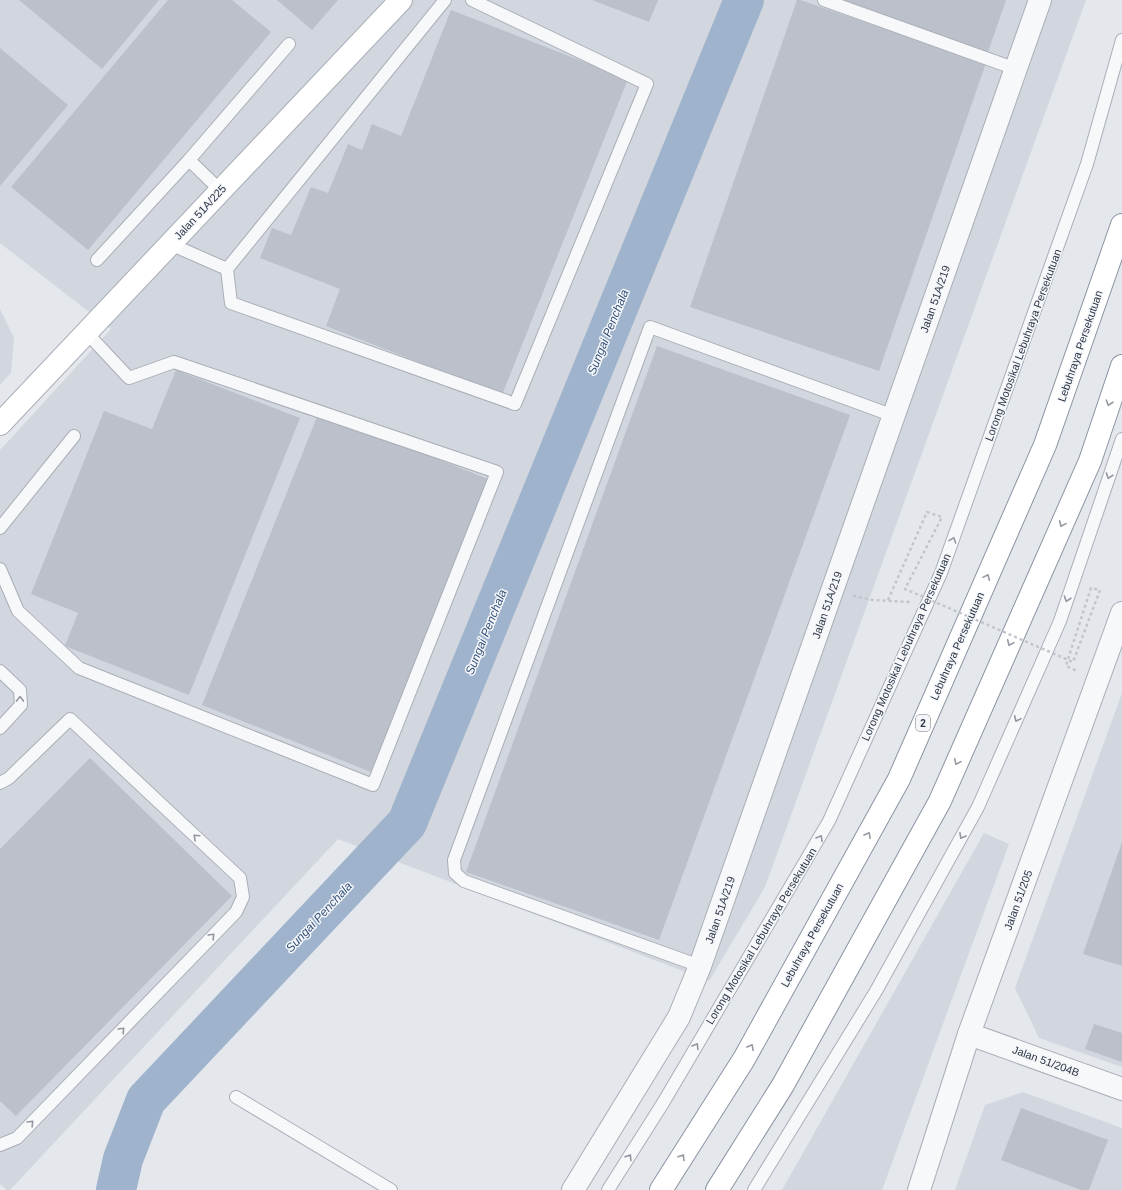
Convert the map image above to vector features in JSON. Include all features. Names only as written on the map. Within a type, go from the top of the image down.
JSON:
[{"type":"main road","name":"Jalan 51A/225","points":[[0,424],[401,0]]},
{"type":"main road","name":"Lebuhraya Persekutuan","points":[[661,1190],[744,1059],[899,779],[1045,445],[1122,225]]},
{"type":"main road","points":[[717,1190],[783,1085],[940,801],[1090,461],[1122,366]]},
{"type":"street","name":"Jalan 51A/219","points":[[572,1190],[679,1017],[700,966],[1040,0]]},
{"type":"street","name":"Jalan 51/205","points":[[919,1190],[969,1034],[1122,613]]},
{"type":"street","name":"Jalan 51/204B","points":[[969,1034],[1122,1089]]},
{"type":"lane","points":[[445,0],[227,269],[231,303],[515,404],[647,84],[472,0]]},
{"type":"lane","points":[[824,0],[1016,69]]},
{"type":"lane","name":"Lorong Motosikal Lebuhraya Persekutuan","points":[[608,1190],[663,1103],[829,821],[941,573],[1087,164],[1122,40]]},
{"type":"lane","points":[[96,260],[189,160],[289,44]]},
{"type":"lane","points":[[189,160],[220,190]]},
{"type":"lane","points":[[170,244],[227,269]]},
{"type":"lane","points":[[700,966],[464,881],[455,873],[454,860],[650,327],[894,416]]},
{"type":"lane","points":[[0,569],[18,611],[79,668],[373,785],[497,472],[174,362],[129,378],[86,332]]},
{"type":"lane","points":[[0,528],[74,436]]},
{"type":"lane","points":[[754,1190],[876,991],[978,807],[1060,621],[1122,439]]},
{"type":"lane","points":[[0,671],[20,690],[21,705],[0,728]]},
{"type":"lane","points":[[0,783],[9,778],[70,719],[240,878],[243,897],[236,912],[17,1138],[0,1145]]},
{"type":"lane","points":[[236,1097],[391,1190]]},
{"type":"path","points":[[831,594],[873,600],[888,600],[927,512],[942,517],[906,589],[964,614],[1022,640],[1036,646],[1065,659],[1072,662],[1100,590],[1091,588],[1069,656],[1067,661],[1066,666]]},
{"type":"shaded area","points":[[0,0],[1086,0],[765,887],[709,981],[338,839],[10,1190],[7,1190],[0,1184],[0,450],[111,329],[0,243]]},
{"type":"shaded area","points":[[0,309],[14,338],[11,373],[0,385]]},
{"type":"shaded area","points":[[1122,693],[1122,1067],[1039,1038],[1015,988]]},
{"type":"shaded area","points":[[984,833],[1009,844],[882,1190],[782,1190]]},
{"type":"shaded area","points":[[1023,1092],[1122,1128],[1122,1190],[955,1190],[985,1105]]},
{"type":"building","points":[[19,0],[159,0],[102,69]]},
{"type":"building","points":[[168,0],[232,0],[271,32],[88,250],[11,187]]},
{"type":"building","points":[[277,0],[338,0],[312,30]]},
{"type":"building","points":[[592,0],[658,0],[649,22]]},
{"type":"building","points":[[797,0],[986,63],[879,371],[690,307]]},
{"type":"building","points":[[836,0],[1006,0],[988,52]]},
{"type":"building","points":[[451,10],[628,79],[502,395],[326,326],[340,289],[260,258],[272,228],[291,235],[311,187],[328,193],[348,144],[362,150],[372,124],[401,136]]},
{"type":"building","points":[[0,48],[68,105],[0,186]]},
{"type":"building","points":[[657,346],[850,415],[659,940],[466,872]]},
{"type":"building","points":[[176,370],[300,418],[189,695],[65,646],[78,613],[31,594],[104,411],[152,429]]},
{"type":"building","points":[[319,412],[488,479],[371,772],[202,705]]},
{"type":"building","points":[[90,758],[232,896],[16,1116],[0,1101],[0,849]]},
{"type":"building","points":[[1122,842],[1122,966],[1083,954]]},
{"type":"building","points":[[1094,1024],[1122,1033],[1122,1062],[1085,1049]]},
{"type":"building","points":[[1021,1108],[1108,1140],[1089,1190],[1081,1190],[1001,1160]]},
{"type":"waterway","name":"Sungai Penchala","points":[[116,1190],[123,1159],[146,1100],[407,823],[744,0]]}]
